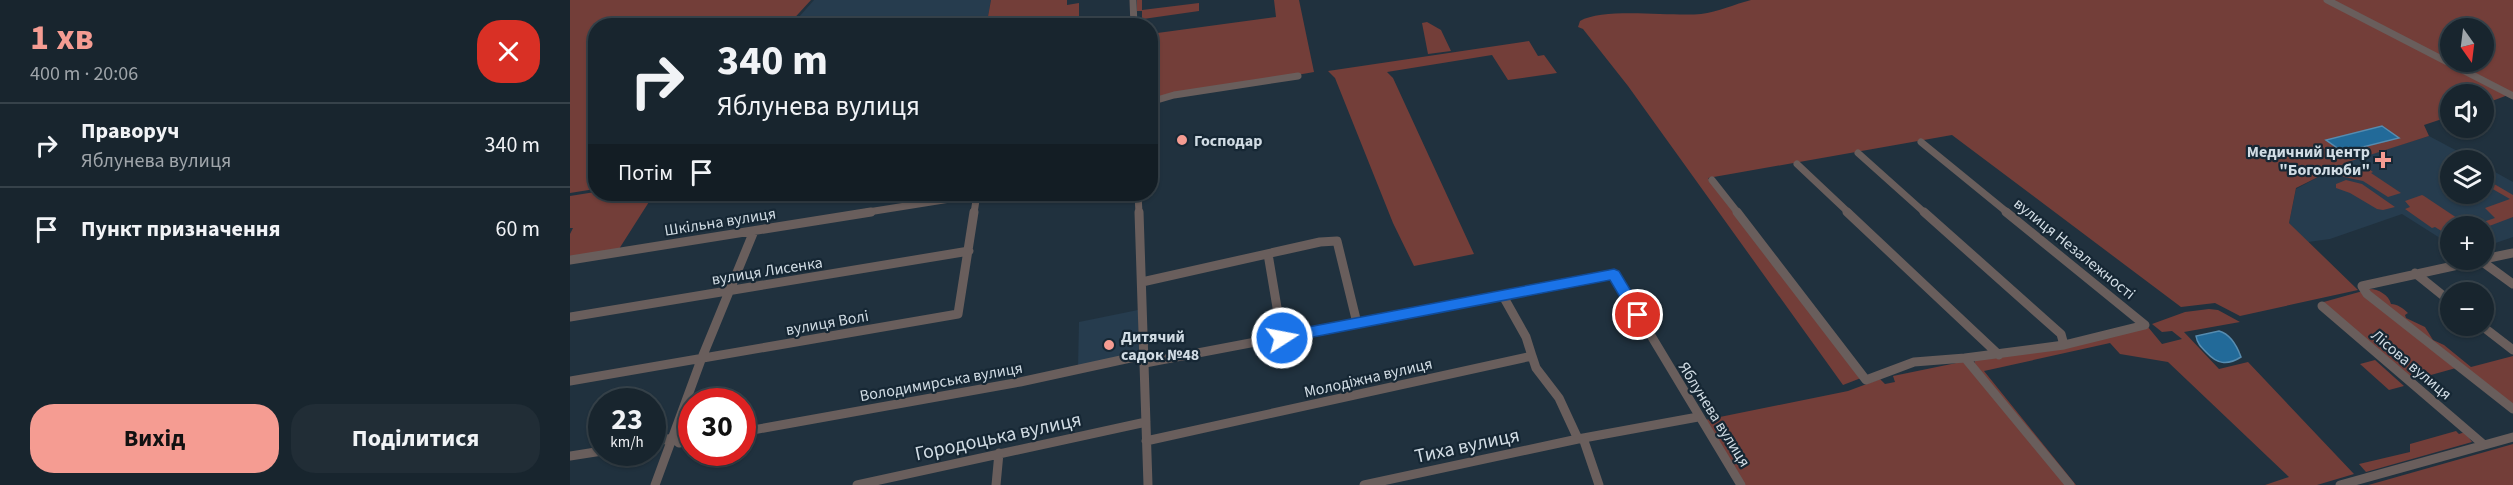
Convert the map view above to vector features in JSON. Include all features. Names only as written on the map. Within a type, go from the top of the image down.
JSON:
[{"type":"street","points":[[1133,0],[1134,18]]},
{"type":"street","points":[[2327,0],[2513,96]]},
{"type":"street","points":[[1158,100],[1298,76]]},
{"type":"street","name":"вулиця Незалежності","points":[[1712,180],[1809,303],[1866,380],[1914,362],[1999,355],[2064,345],[2145,325],[1920,142]]},
{"type":"street","points":[[1858,153],[2061,334],[2064,345]]},
{"type":"street","points":[[1797,164],[1999,355]]},
{"type":"street","name":"Шкільна вулиця","points":[[570,260],[936,201]]},
{"type":"street","points":[[969,251],[978,201]]},
{"type":"street","points":[[1138,201],[1148,485]]},
{"type":"street","points":[[656,485],[701,360],[754,231]]},
{"type":"street","points":[[1142,282],[1320,242],[1337,241],[1357,324]]},
{"type":"street","name":"вулиця Лисенка","points":[[570,317],[969,251]]},
{"type":"street","name":"вулиця Волі","points":[[570,381],[958,314],[969,251]]},
{"type":"street","name":"Лісова вулиця","points":[[2494,257],[2513,253]]},
{"type":"street","points":[[1268,254],[1282,338]]},
{"type":"street","name":"Лісова вулиця","points":[[2440,268],[2362,285],[2367,294],[2513,409]]},
{"type":"street","points":[[2494,269],[2513,284]]},
{"type":"street","points":[[2415,273],[2440,293]]},
{"type":"street","name":"Яблунева вулиця","points":[[1144,359],[1282,338],[1614,274],[1698,417],[1742,485]]},
{"type":"street","points":[[1503,296],[1526,337],[1536,368],[1559,398],[1580,439],[1599,485]]},
{"type":"street","name":"Лісова вулиця","points":[[2322,306],[2484,445]]},
{"type":"street","points":[[2494,336],[2513,350]]},
{"type":"street","name":"Молодіжна вулиця","points":[[1146,441],[1532,356]]},
{"type":"street","points":[[1965,358],[2070,485]]},
{"type":"street","name":"Володимирська вулиця","points":[[756,429],[1144,359]]},
{"type":"street","name":"Тиха вулиця","points":[[1364,485],[1414,480],[1580,439],[1698,417]]},
{"type":"street","name":"Городоцька вулиця","points":[[859,485],[1146,422]]},
{"type":"street","points":[[2340,485],[2513,437]]},
{"type":"street","points":[[666,439],[673,438],[678,442]]},
{"type":"street","points":[[570,456],[588,453]]},
{"type":"street","points":[[996,485],[999,453]]},
{"type":"shaded area","points":[[570,0],[811,0],[794,18],[588,18],[588,190],[570,193]]},
{"type":"shaded area","points":[[814,0],[991,0],[988,18],[798,18]]},
{"type":"shaded area","points":[[991,0],[1067,0],[1067,5],[1079,3],[1079,18],[988,18]]},
{"type":"shaded area","points":[[1137,0],[1142,0],[1142,10],[1199,3],[1199,11],[1150,18],[1142,18],[1142,11],[1137,11]]},
{"type":"shaded area","points":[[1274,0],[1299,0],[1314,72],[1158,100],[1158,33],[1276,17]]},
{"type":"shaded area","points":[[1751,0],[2324,0],[2440,60],[2440,72],[2463,72],[2487,84],[2440,84],[2440,120],[2424,125],[2429,136],[2348,162],[2296,188],[2289,223],[2358,290],[2240,316],[2215,303],[2181,307],[1952,135],[1708,178],[1861,378],[1843,385],[1628,86],[1583,29],[1578,27],[1580,21],[1605,14],[1688,15],[1714,12]]},
{"type":"shaded area","points":[[2332,0],[2513,0],[2513,94],[2470,72],[2494,72],[2494,18],[2440,18],[2440,56]]},
{"type":"shaded area","points":[[1427,22],[1441,30],[1451,51],[1428,54],[1422,23]]},
{"type":"shaded area","points":[[1529,41],[1538,56],[1544,55],[1557,73],[1508,80],[1492,55],[1387,72],[1393,78],[1474,254],[1414,266],[1393,223],[1335,78],[1328,71]]},
{"type":"shaded area","points":[[2494,88],[2508,95],[2494,100]]},
{"type":"shaded area","points":[[2429,136],[2455,150],[2440,150],[2440,204],[2494,204],[2494,172],[2513,182],[2513,237],[2494,244],[2494,216],[2440,216],[2440,238],[2402,214],[2330,239],[2308,242],[2289,223],[2296,189],[2348,161]]},
{"type":"shaded area","points":[[2362,164],[2373,172],[2371,173],[2401,193],[2388,197],[2363,181],[2344,177],[2337,172]]},
{"type":"shaded area","points":[[2346,180],[2362,184],[2395,207],[2377,209],[2350,193],[2336,188],[2336,184]]},
{"type":"shaded area","points":[[2494,184],[2513,195],[2513,217],[2494,224],[2494,216],[2485,208],[2510,199],[2494,190]]},
{"type":"shaded area","points":[[588,193],[588,201],[650,201],[619,249],[570,256],[570,234],[573,228],[570,228],[570,196]]},
{"type":"shaded area","points":[[2422,195],[2454,216],[2440,216],[2440,230],[2432,228],[2405,209],[2410,207],[2405,201]]},
{"type":"shaded area","points":[[2370,289],[2383,293],[2391,304],[2404,309],[2408,313],[2405,315],[2406,318],[2425,327],[2433,340],[2444,345],[2471,367],[2513,356],[2513,412],[2456,368],[2413,380],[2320,303]]},
{"type":"shaded area","name":"Дитячий садок №48","points":[[1138,310],[1139,353],[1078,368],[1079,322]]},
{"type":"shaded area","points":[[2218,310],[2240,322],[2184,332],[2219,369],[2248,362],[2354,474],[2317,485],[2265,485],[2289,477],[2168,362],[2120,354],[2110,343],[1984,371],[2076,485],[2073,485],[1974,365],[1975,360],[2148,327],[2162,344],[2182,339],[2172,331],[2162,332],[2152,324],[2185,312]]},
{"type":"shaded area","points":[[2375,360],[2404,386],[2389,390],[2360,364]]},
{"type":"shaded area","points":[[1966,361],[2067,485],[1745,485],[1705,420],[1848,391],[1880,379],[1885,384],[1895,382],[1893,376]]},
{"type":"shaded area","points":[[2456,431],[2459,434],[2465,432],[2472,442],[2366,472],[2359,464],[2410,452],[2410,444]]},
{"type":"shaded area","points":[[2513,444],[2513,485],[2368,485],[2372,484]]},
{"type":"water","points":[[2382,126],[2399,138],[2343,152],[2326,140]]},
{"type":"water","points":[[2219,331],[2233,341],[2241,357],[2227,363],[2218,361],[2210,356],[2197,341],[2196,336]]},
{"type":"place","name":"Господар","points":[[1182,140]]},
{"type":"place","name":"Медичний центр \"Боголюби\"","points":[[2383,160]]},
{"type":"place","name":"Дитячий садок №48","points":[[1109,345]]},
{"type":"route","points":[[1282,338],[1614,274],[1638,315]]}]
